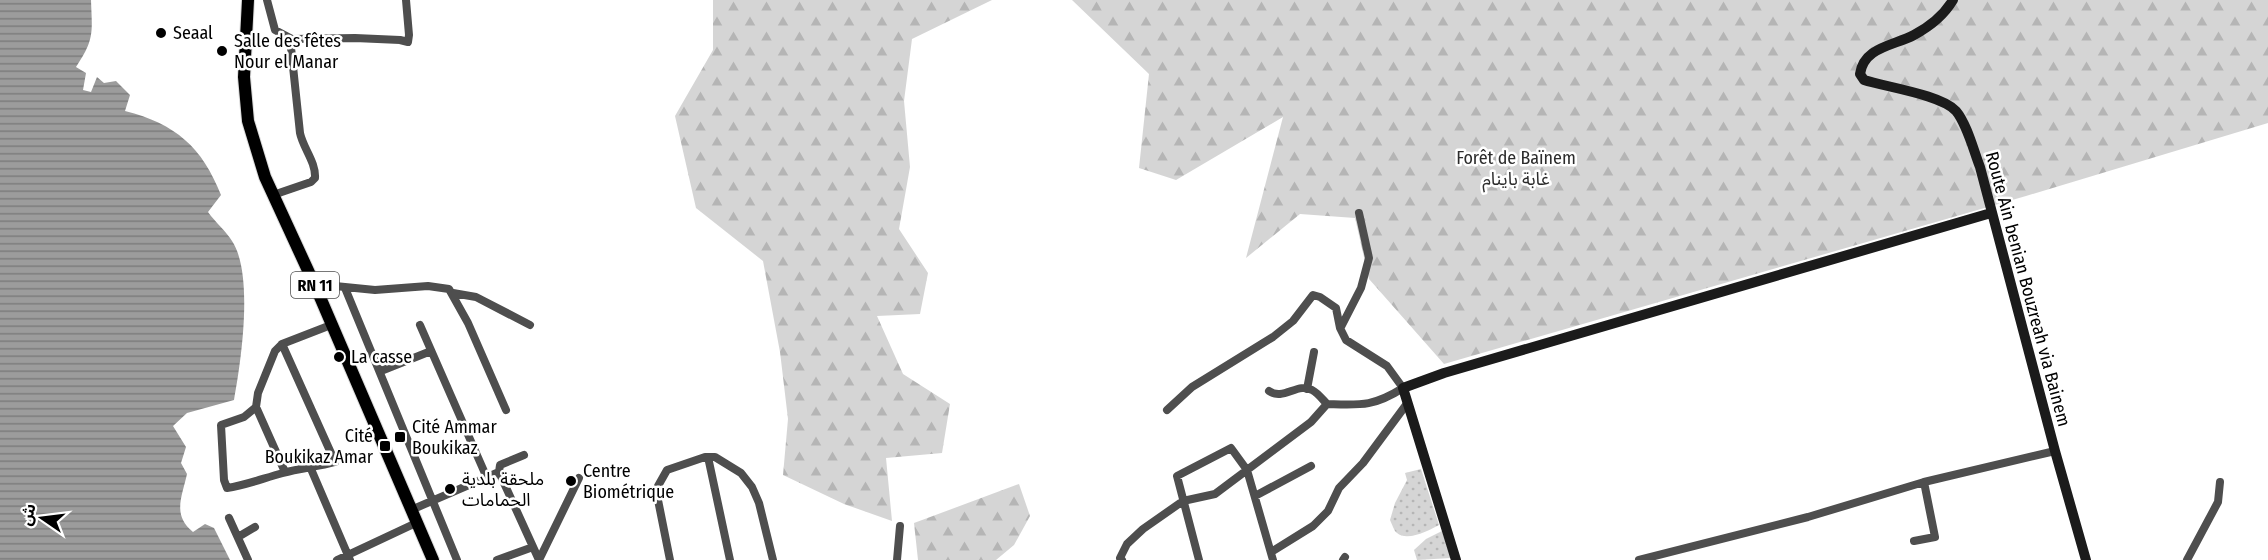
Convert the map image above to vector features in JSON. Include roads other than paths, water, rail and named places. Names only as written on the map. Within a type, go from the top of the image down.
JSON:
[{"type":"main road","name":"RN 11","points":[[248,0],[244,77],[248,121],[265,177],[433,560]]},
{"type":"street","points":[[267,0],[272,26],[281,35],[290,38],[408,42],[406,0]]},
{"type":"street","name":"Route Ain benian Bouzreah via Bainem","points":[[1953,0],[1936,20],[1915,34],[1873,51],[1862,63],[1860,74],[1864,80],[1943,102],[1956,111],[1980,167],[2086,560]]},
{"type":"street","points":[[273,195],[311,182],[315,178],[312,163],[300,133],[290,38]]},
{"type":"street","points":[[1340,328],[1360,288],[1369,258],[1359,213]]},
{"type":"street","points":[[1269,391],[1281,394],[1302,388],[1312,390],[1327,404],[1367,405],[1385,399],[1403,388],[1444,373],[1991,213]]},
{"type":"street","points":[[316,290],[335,286],[375,290],[440,286],[449,289],[453,293],[506,410]]},
{"type":"street","points":[[345,288],[457,560]]},
{"type":"street","points":[[453,293],[476,297],[530,325]]},
{"type":"street","points":[[1167,410],[1192,387],[1280,332],[1293,321],[1312,295],[1320,297],[1336,308],[1340,328],[1346,340],[1387,366],[1403,388],[1456,560]]},
{"type":"street","points":[[285,472],[256,407],[258,393],[275,351],[282,344],[331,325]]},
{"type":"street","points":[[420,325],[487,478]]},
{"type":"street","points":[[256,407],[244,417],[221,425],[224,480],[227,488],[250,484],[285,472],[311,469],[336,462],[282,344]]},
{"type":"street","points":[[381,371],[431,351]]},
{"type":"street","points":[[1307,389],[1314,352]]},
{"type":"street","points":[[1122,560],[1120,558],[1126,544],[1143,529],[1183,501],[1215,494],[1311,422],[1327,404]]},
{"type":"street","points":[[1266,560],[1273,557],[1328,512],[1339,488],[1363,463],[1407,405]]},
{"type":"street","points":[[1199,560],[1176,476],[1231,448],[1247,470],[1273,557]]},
{"type":"street","points":[[1639,560],[1667,556],[1924,482],[2055,451]]},
{"type":"street","points":[[524,455],[501,465],[499,472],[539,560]]},
{"type":"street","points":[[708,457],[730,560]]},
{"type":"street","points":[[670,560],[658,500],[658,486],[667,470],[708,457],[715,457],[741,473],[752,487],[759,503],[773,560]]},
{"type":"street","points":[[1254,496],[1311,466]]},
{"type":"street","points":[[311,469],[349,558]]},
{"type":"street","points":[[411,510],[499,472]]},
{"type":"street","points":[[539,560],[579,478]]},
{"type":"street","points":[[1914,541],[1935,537],[1924,482]]},
{"type":"street","points":[[2187,560],[2218,502],[2220,482]]},
{"type":"street","points":[[229,518],[248,560]]},
{"type":"street","points":[[337,560],[349,558],[416,523]]},
{"type":"street","points":[[897,560],[900,526]]},
{"type":"street","points":[[238,537],[255,527]]},
{"type":"street","points":[[497,560],[533,546]]},
{"type":"place","name":"Seaal","points":[[161,33]]},
{"type":"place","name":"Salle des fêtes Nour el Manar","points":[[222,51]]},
{"type":"place","name":"La casse","points":[[339,357]]},
{"type":"place","name":"Cité Ammar Boukikaz","points":[[400,437]]},
{"type":"place","name":"Cité Boukikaz Amar","points":[[385,446]]},
{"type":"place","name":"Centre Biométrique","points":[[571,481]]},
{"type":"place","name":"ملحقة بلدية الحمامات","points":[[450,489]]},
{"type":"park label","name":"Forêt de Baïnem غابة باينام","points":[[1516,168]]}]
